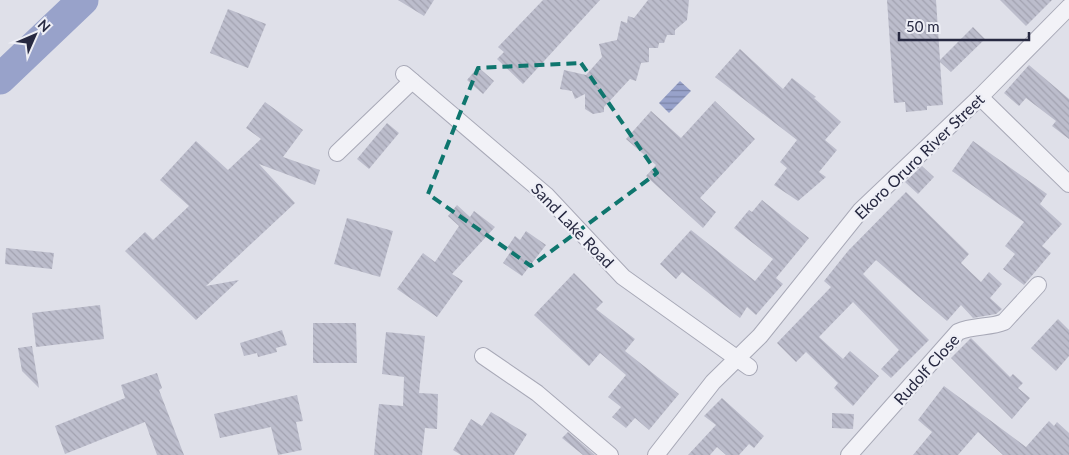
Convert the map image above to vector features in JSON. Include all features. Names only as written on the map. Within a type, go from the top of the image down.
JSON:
[{"type":"street","name":"Ekoro Oruro River Street","points":[[656,455],[713,382],[743,362],[760,336],[861,210],[980,97],[1069,7]]},
{"type":"street","name":"Sand Lake Road","points":[[337,153],[408,78],[546,195],[623,277],[743,362]]},
{"type":"street","points":[[980,97],[1069,184]]},
{"type":"street","name":"Rudolf Close","points":[[849,455],[958,332],[966,328],[997,325],[1004,322],[1038,285]]},
{"type":"street","points":[[483,356],[537,393],[610,455]]},
{"type":"highlighted area","points":[[581,63],[657,173],[531,266],[428,194],[478,68]]},
{"type":"water","points":[[680,81],[691,91],[669,113],[659,103]]},
{"type":"building","points":[[398,0],[434,0],[424,16]]},
{"type":"building","points":[[543,0],[600,0],[523,84],[497,59],[504,52],[498,47]]},
{"type":"building","points":[[648,0],[689,0],[687,20],[675,30],[675,35],[667,35],[664,43],[659,43],[658,48],[649,48],[649,62],[641,63],[636,81],[630,79],[604,107],[604,112],[593,114],[585,109],[585,94],[575,99],[572,91],[560,89],[564,70],[586,75],[602,57],[599,44],[617,40],[621,21],[627,23],[628,16],[634,18]]},
{"type":"building","points":[[887,0],[936,0],[940,60],[973,27],[985,39],[951,72],[940,62],[943,105],[927,106],[927,110],[906,112],[905,102],[894,103]]},
{"type":"building","points":[[1000,0],[1052,0],[1026,26]]},
{"type":"building","points":[[228,9],[266,24],[248,68],[210,53]]},
{"type":"building","points":[[740,49],[783,89],[792,78],[816,97],[814,98],[841,122],[825,140],[837,150],[819,172],[826,177],[798,201],[774,185],[787,168],[780,162],[797,140],[715,77]]},
{"type":"building","points":[[1029,65],[1069,99],[1069,139],[1052,126],[1056,121],[1026,98],[1019,106],[1004,93]]},
{"type":"building","points":[[478,67],[494,81],[483,94],[467,80]]},
{"type":"building","points":[[715,101],[755,139],[700,198],[716,212],[703,228],[646,176],[656,165],[626,139],[651,111],[681,138]]},
{"type":"building","points":[[265,102],[303,130],[283,157],[320,170],[315,185],[259,164],[295,203],[206,286],[239,280],[196,320],[125,251],[145,232],[153,240],[189,206],[160,180],[196,141],[228,170],[261,139],[246,128]]},
{"type":"building","points":[[387,123],[399,133],[369,169],[357,159]]},
{"type":"building","points":[[973,141],[1047,194],[1040,204],[1062,224],[1042,246],[1051,253],[1024,285],[1003,269],[1015,254],[1005,246],[1024,222],[952,171]]},
{"type":"building","points":[[922,166],[934,177],[918,194],[905,182]]},
{"type":"building","points":[[906,192],[969,254],[961,263],[981,282],[989,272],[1002,284],[990,298],[1002,309],[996,314],[973,318],[961,305],[947,321],[876,260],[863,274],[929,340],[891,378],[881,369],[899,350],[853,302],[819,337],[843,359],[850,351],[879,376],[853,406],[834,388],[838,383],[806,352],[796,362],[777,343],[831,287],[824,281],[848,251]]},
{"type":"building","points":[[762,200],[809,238],[776,278],[783,284],[756,315],[747,307],[740,318],[682,272],[676,279],[660,264],[691,230],[755,281],[773,259],[734,228],[749,210],[752,212]]},
{"type":"building","points":[[457,205],[470,217],[474,211],[495,227],[452,274],[463,281],[437,317],[397,289],[423,253],[435,262],[459,226],[448,216]]},
{"type":"building","points":[[347,218],[393,231],[380,277],[334,264]]},
{"type":"building","points":[[526,231],[546,245],[522,276],[503,263],[511,251],[507,248],[515,236],[520,240]]},
{"type":"building","points":[[6,248],[54,253],[52,269],[5,264]]},
{"type":"building","points":[[574,273],[603,302],[596,309],[635,339],[625,351],[679,394],[649,430],[635,418],[626,428],[612,417],[621,407],[608,397],[626,375],[600,353],[589,366],[534,315]]},
{"type":"building","points":[[100,305],[104,339],[36,347],[32,313]]},
{"type":"building","points":[[1058,319],[1069,330],[1069,356],[1056,371],[1031,348]]},
{"type":"building","points":[[313,323],[356,323],[357,363],[313,363]]},
{"type":"building","points":[[282,330],[287,345],[276,348],[277,352],[258,357],[257,353],[244,356],[240,343]]},
{"type":"building","points":[[386,332],[425,336],[419,393],[438,394],[437,429],[425,428],[422,455],[374,455],[379,404],[403,406],[404,377],[382,374]]},
{"type":"building","points":[[971,338],[1010,377],[1013,374],[1023,383],[1018,388],[1030,398],[1012,419],[951,358]]},
{"type":"building","points":[[32,346],[39,388],[22,371],[18,348]]},
{"type":"building","points":[[157,373],[162,388],[159,390],[184,455],[157,455],[145,422],[65,454],[55,426],[125,398],[121,385]]},
{"type":"building","points":[[944,386],[1026,447],[1049,421],[1054,426],[1057,422],[1069,433],[1069,455],[1003,455],[978,432],[958,455],[913,455],[932,432],[918,420]]},
{"type":"building","points":[[297,395],[303,421],[296,422],[302,450],[278,455],[271,427],[220,438],[214,414]]},
{"type":"building","points":[[722,398],[764,436],[754,448],[749,444],[739,455],[726,455],[717,447],[710,455],[688,455],[716,425],[704,416]]},
{"type":"building","points":[[491,412],[527,434],[514,455],[461,455],[453,450],[471,419],[482,426]]},
{"type":"building","points":[[832,413],[854,414],[853,429],[832,428]]},
{"type":"building","points":[[568,432],[595,455],[583,455],[562,438]]},
{"type":"waterway","points":[[0,79],[83,0]]}]
